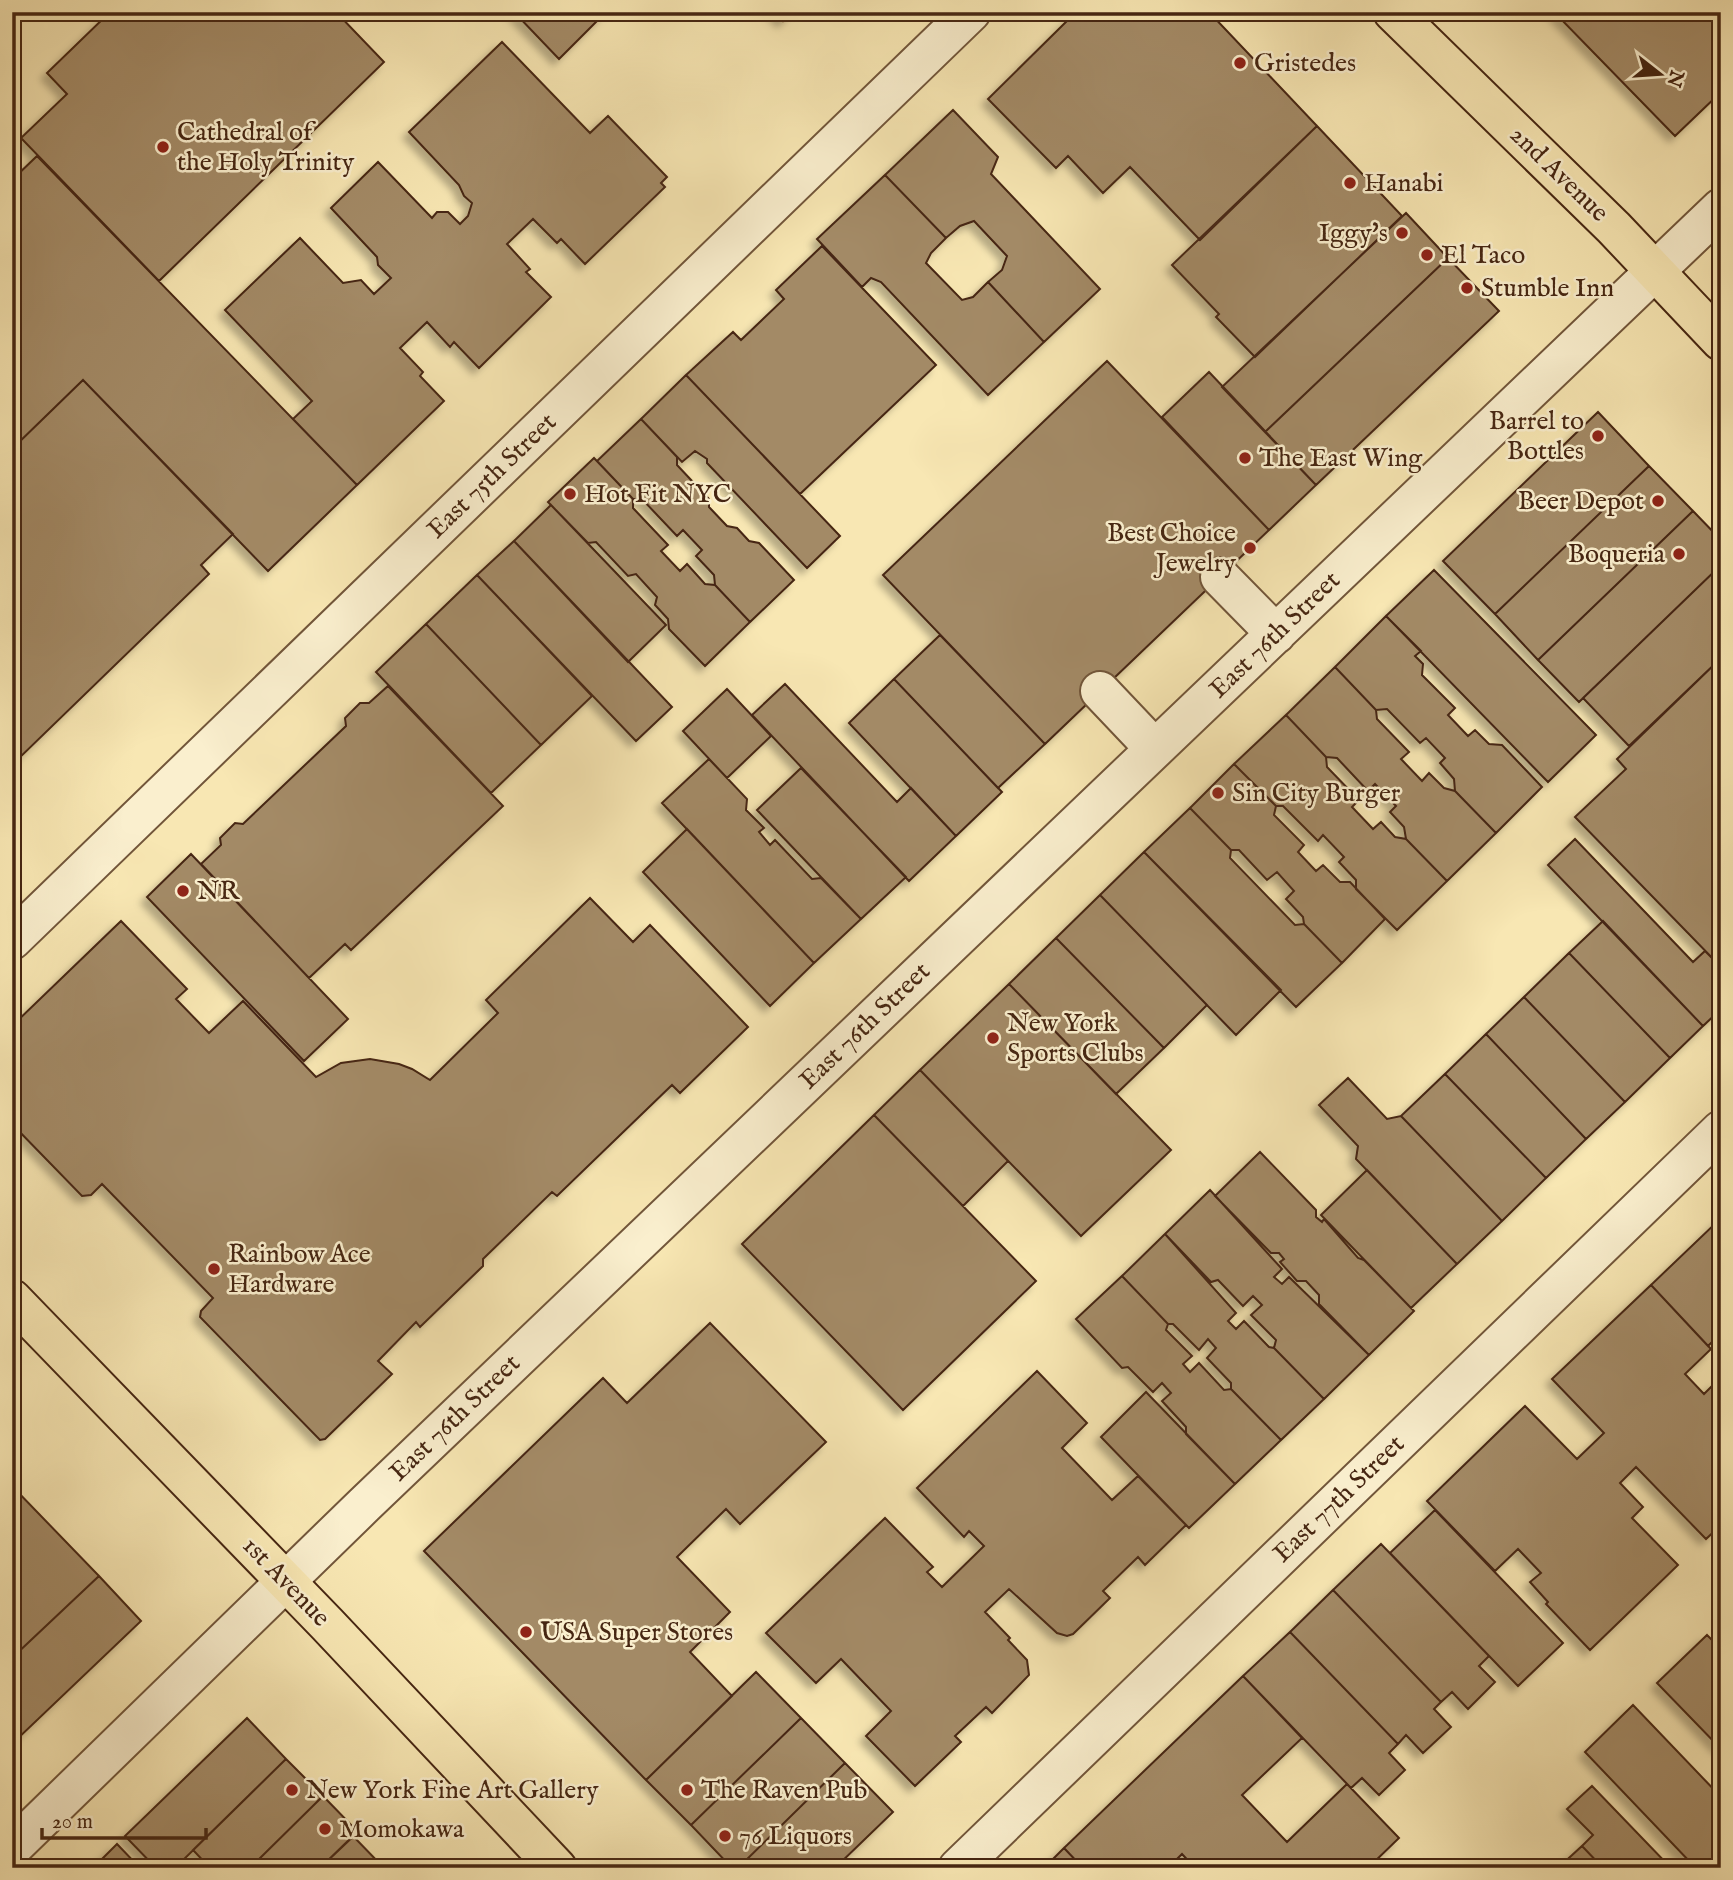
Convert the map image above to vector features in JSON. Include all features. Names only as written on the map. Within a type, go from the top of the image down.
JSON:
[{"type":"main road","name":"2nd Avenue","points":[[1392,12],[1614,228],[1721,341]]},
{"type":"main road","name":"1st Avenue","points":[[12,1299],[286,1582],[557,1868]]},
{"type":"street","name":"East 75th Street","points":[[12,940],[971,12]]},
{"type":"street","name":"East 76th Street","points":[[12,1848],[286,1582],[1721,208]]},
{"type":"street","points":[[1220,577],[1276,634]]},
{"type":"street","points":[[1100,691],[1155,749]]},
{"type":"street","name":"East 77th Street","points":[[957,1868],[1721,1130]]},
{"type":"building","name":"Cathedral of the Holy Trinity","points":[[110,12],[120,12],[127,20],[134,12],[336,12],[384,62],[159,281],[21,138],[67,94],[47,73]]},
{"type":"building","points":[[514,12],[606,12],[559,59]]},
{"type":"building","points":[[774,12],[793,12],[783,21]]},
{"type":"building","points":[[1076,12],[1209,12],[1317,126],[1200,240],[1130,167],[1103,193],[1068,156],[1056,168],[988,99]]},
{"type":"building","points":[[1554,12],[1721,12],[1721,92],[1675,136]]},
{"type":"building","points":[[502,42],[590,133],[608,116],[667,177],[661,183],[665,187],[585,264],[561,239],[557,243],[533,219],[507,244],[530,269],[526,272],[551,297],[479,368],[454,342],[450,347],[427,322],[400,348],[423,372],[420,376],[444,401],[357,485],[293,419],[312,401],[225,310],[300,238],[343,283],[361,280],[374,294],[391,278],[378,265],[377,257],[331,208],[378,162],[432,218],[437,212],[448,212],[460,224],[468,216],[472,203],[464,196],[459,185],[409,132]]},
{"type":"building","points":[[953,110],[998,157],[991,174],[1100,289],[1044,342],[988,282],[1002,270],[1007,256],[974,221],[960,226],[946,238],[885,175]]},
{"type":"building","points":[[1317,126],[1402,216],[1255,357],[1216,317],[1219,314],[1172,265]]},
{"type":"building","points":[[37,156],[357,485],[268,571],[83,380],[12,449],[12,180]]},
{"type":"building","points":[[885,175],[946,238],[931,253],[926,263],[962,300],[973,297],[988,282],[1044,342],[988,395],[881,282],[871,278],[862,287],[817,239]]},
{"type":"building","points":[[1406,213],[1448,258],[1265,432],[1222,387]]},
{"type":"building","points":[[822,246],[936,365],[800,494],[686,375],[733,332],[741,340],[784,299],[776,290]]},
{"type":"building","points":[[1448,258],[1499,311],[1316,485],[1265,432]]},
{"type":"building","points":[[1107,361],[1269,530],[1045,744],[883,575]]},
{"type":"building","name":"The East Wing","points":[[1209,372],[1316,485],[1269,530],[1162,417]]},
{"type":"building","points":[[686,375],[840,536],[807,568],[707,463],[707,459],[695,451],[682,462],[641,419]]},
{"type":"building","points":[[83,380],[233,534],[201,565],[209,574],[12,765],[12,449]]},
{"type":"building","points":[[1598,412],[1649,466],[1495,614],[1443,561]]},
{"type":"building","points":[[641,419],[677,457],[677,465],[709,499],[709,507],[727,526],[737,528],[749,541],[759,543],[794,580],[750,622],[715,585],[714,575],[696,556],[702,550],[683,530],[677,536],[642,499],[633,499],[597,461]]},
{"type":"building","points":[[594,458],[633,499],[633,508],[668,545],[661,551],[680,571],[687,564],[705,584],[715,585],[750,622],[705,666],[669,629],[668,619],[655,605],[657,597],[636,574],[628,576],[596,542],[588,543],[548,502]]},
{"type":"building","points":[[1649,466],[1693,511],[1538,660],[1495,614]]},
{"type":"building","points":[[551,505],[666,625],[628,662],[514,541]]},
{"type":"building","points":[[1693,511],[1721,540],[1721,565],[1579,702],[1538,660]]},
{"type":"building","points":[[514,541],[672,707],[636,741],[477,575]]},
{"type":"building","points":[[1721,565],[1721,658],[1629,746],[1583,698]]},
{"type":"building","points":[[1434,570],[1596,735],[1548,782],[1386,616]]},
{"type":"building","points":[[477,575],[592,696],[541,745],[426,624]]},
{"type":"building","points":[[1386,616],[1421,651],[1415,656],[1423,664],[1422,675],[1455,708],[1448,715],[1468,736],[1475,730],[1489,744],[1502,745],[1542,787],[1496,833],[1455,791],[1454,779],[1440,763],[1445,758],[1426,738],[1420,743],[1387,709],[1376,710],[1335,667]]},
{"type":"building","points":[[426,624],[541,745],[491,793],[376,672]]},
{"type":"building","points":[[940,635],[1045,744],[998,788],[894,679]]},
{"type":"building","points":[[1721,658],[1721,967],[1575,817],[1626,769],[1617,759]]},
{"type":"building","points":[[1335,667],[1376,710],[1377,719],[1409,752],[1401,759],[1422,781],[1429,773],[1444,788],[1455,791],[1496,833],[1447,881],[1406,839],[1404,827],[1390,812],[1396,806],[1375,784],[1368,791],[1337,758],[1326,757],[1286,715]]},
{"type":"building","points":[[894,679],[1002,792],[956,836],[849,723]]},
{"type":"building","points":[[785,684],[897,802],[911,788],[956,836],[909,881],[752,715]]},
{"type":"building","points":[[388,686],[503,806],[351,950],[345,944],[309,978],[201,864],[221,845],[220,838],[235,823],[243,824],[346,726],[345,718],[360,703],[369,703]]},
{"type":"building","points":[[727,689],[771,736],[727,778],[683,731]]},
{"type":"building","points":[[1286,715],[1326,757],[1327,767],[1359,800],[1352,807],[1373,829],[1381,822],[1395,837],[1406,839],[1447,881],[1397,930],[1356,889],[1356,880],[1339,862],[1344,857],[1323,835],[1318,841],[1283,806],[1276,806],[1234,764]]},
{"type":"building","points":[[709,759],[747,799],[746,810],[764,828],[759,832],[770,845],[775,840],[812,879],[821,878],[861,919],[814,963],[662,803]]},
{"type":"building","points":[[1234,764],[1276,806],[1274,815],[1304,845],[1298,852],[1316,871],[1323,865],[1340,882],[1350,882],[1385,919],[1342,963],[1304,924],[1303,917],[1286,899],[1294,891],[1277,872],[1267,880],[1239,850],[1231,850],[1190,808]]},
{"type":"building","points":[[801,768],[906,877],[861,919],[757,810]]},
{"type":"building","points":[[1190,808],[1231,850],[1230,858],[1295,925],[1304,924],[1342,963],[1296,1007],[1144,852]]},
{"type":"building","points":[[687,829],[814,963],[770,1006],[643,872]]},
{"type":"building","points":[[1575,839],[1693,962],[1705,951],[1721,967],[1721,1009],[1703,1026],[1548,865]]},
{"type":"building","points":[[1144,852],[1281,990],[1236,1035],[1100,895]]},
{"type":"building","points":[[191,854],[348,1019],[304,1061],[147,897]]},
{"type":"building","points":[[1100,895],[1207,1005],[1164,1048],[1056,938]]},
{"type":"building","points":[[590,898],[633,942],[650,925],[748,1027],[680,1093],[672,1085],[557,1196],[552,1192],[483,1259],[483,1266],[420,1327],[416,1322],[378,1361],[392,1374],[325,1439],[320,1440],[200,1317],[201,1311],[213,1298],[102,1184],[91,1195],[82,1196],[12,1124],[12,1026],[121,921],[187,989],[176,999],[209,1033],[243,1001],[316,1077],[341,1063],[370,1059],[399,1064],[430,1080],[498,1013],[486,1000]]},
{"type":"building","points":[[1603,921],[1703,1026],[1670,1058],[1569,953]]},
{"type":"building","points":[[1056,938],[1164,1048],[1116,1094],[1009,984]]},
{"type":"building","points":[[1569,953],[1670,1058],[1625,1102],[1524,997]]},
{"type":"building","points":[[1009,984],[1171,1150],[1081,1236],[920,1070]]},
{"type":"building","points":[[1524,997],[1625,1102],[1586,1139],[1486,1034]]},
{"type":"building","points":[[1486,1034],[1586,1139],[1546,1178],[1445,1074]]},
{"type":"building","points":[[920,1070],[1008,1161],[963,1206],[874,1115]]},
{"type":"building","points":[[1445,1074],[1546,1178],[1502,1221],[1401,1116]]},
{"type":"building","points":[[1348,1078],[1387,1119],[1401,1116],[1502,1221],[1457,1264],[1356,1159],[1358,1146],[1319,1105]]},
{"type":"building","points":[[874,1115],[1036,1281],[903,1410],[742,1244]]},
{"type":"building","points":[[1260,1152],[1316,1210],[1316,1217],[1322,1222],[1324,1219],[1358,1258],[1364,1260],[1414,1311],[1369,1355],[1319,1304],[1319,1295],[1306,1281],[1297,1281],[1280,1262],[1284,1259],[1279,1253],[1271,1253],[1215,1196]]},
{"type":"building","points":[[1367,1170],[1457,1264],[1411,1308],[1321,1215]]},
{"type":"building","points":[[1210,1190],[1282,1269],[1274,1277],[1282,1284],[1289,1277],[1369,1355],[1324,1399],[1274,1348],[1276,1340],[1251,1315],[1262,1305],[1253,1296],[1243,1306],[1218,1280],[1211,1282],[1165,1234]]},
{"type":"building","points":[[1721,1218],[1721,1333],[1708,1346],[1651,1285]]},
{"type":"building","points":[[1165,1234],[1236,1313],[1228,1321],[1236,1329],[1244,1321],[1324,1399],[1281,1440],[1231,1389],[1231,1383],[1207,1358],[1216,1348],[1208,1339],[1199,1350],[1173,1324],[1168,1324],[1122,1276]]},
{"type":"building","points":[[1122,1276],[1168,1324],[1166,1330],[1192,1356],[1183,1364],[1190,1372],[1199,1363],[1224,1390],[1231,1389],[1281,1440],[1235,1484],[1186,1434],[1186,1427],[1162,1401],[1171,1393],[1162,1383],[1153,1392],[1128,1367],[1122,1368],[1076,1319]]},
{"type":"building","points":[[1651,1285],[1711,1349],[1685,1374],[1704,1394],[1716,1382],[1721,1387],[1721,1525],[1706,1539],[1636,1467],[1620,1483],[1643,1507],[1632,1518],[1678,1565],[1590,1650],[1546,1604],[1548,1602],[1530,1582],[1541,1573],[1518,1549],[1495,1571],[1427,1501],[1525,1406],[1577,1459],[1604,1433],[1552,1379]]},
{"type":"building","points":[[710,1323],[826,1442],[740,1524],[726,1509],[677,1557],[730,1612],[690,1652],[732,1696],[646,1780],[424,1551],[603,1378],[627,1403]]},
{"type":"building","points":[[1037,1371],[1087,1423],[1062,1448],[1112,1500],[1138,1476],[1186,1525],[1145,1565],[1138,1557],[1103,1591],[1110,1598],[1073,1634],[1067,1636],[1057,1633],[1009,1589],[985,1612],[1027,1660],[1029,1675],[992,1713],[986,1707],[955,1736],[961,1742],[915,1786],[866,1736],[891,1711],[841,1659],[816,1683],[766,1633],[885,1518],[933,1567],[927,1572],[942,1587],[984,1546],[969,1531],[964,1537],[917,1488]]},
{"type":"building","points":[[1146,1392],[1235,1484],[1189,1528],[1101,1437]]},
{"type":"building","points":[[12,1486],[99,1576],[12,1658]]},
{"type":"building","points":[[1435,1510],[1563,1643],[1518,1686],[1390,1553]]},
{"type":"building","points":[[1381,1544],[1489,1656],[1479,1666],[1495,1682],[1468,1709],[1452,1692],[1441,1702],[1333,1590]]},
{"type":"building","points":[[99,1576],[141,1621],[12,1744],[12,1658]]},
{"type":"building","points":[[1333,1590],[1441,1702],[1434,1709],[1451,1727],[1423,1753],[1406,1735],[1398,1744],[1290,1632]]},
{"type":"building","points":[[1290,1632],[1398,1744],[1389,1753],[1405,1770],[1379,1795],[1362,1778],[1351,1788],[1243,1676]]},
{"type":"building","points":[[1707,1635],[1721,1649],[1721,1749],[1657,1683]]},
{"type":"building","points":[[756,1672],[801,1718],[691,1825],[646,1780]]},
{"type":"building","points":[[1243,1676],[1302,1738],[1242,1795],[1287,1842],[1347,1784],[1399,1838],[1368,1868],[1195,1868],[1182,1854],[1168,1868],[1083,1868],[1064,1848]]},
{"type":"building","points":[[1633,1705],[1721,1797],[1721,1868],[1699,1868],[1698,1864],[1691,1863],[1585,1752]]},
{"type":"building","points":[[247,1718],[286,1759],[175,1868],[156,1868],[125,1836]]},
{"type":"building","points":[[801,1718],[845,1763],[738,1868],[732,1868],[691,1825]]},
{"type":"building","points":[[286,1759],[323,1796],[250,1868],[210,1868],[193,1850]]},
{"type":"building","points":[[845,1763],[893,1812],[835,1868],[738,1868]]},
{"type":"building","points":[[1592,1786],[1671,1868],[1603,1868],[1582,1846],[1593,1835],[1567,1809]]},
{"type":"building","points":[[323,1796],[358,1832],[320,1868],[250,1868]]},
{"type":"building","points":[[353,1836],[384,1868],[320,1868]]},
{"type":"building","points":[[117,1844],[140,1868],[93,1868]]},
{"type":"building","points":[[1582,1846],[1603,1868],[1558,1868]]},
{"type":"building","points":[[1064,1848],[1083,1868],[1044,1868]]},
{"type":"place","name":"Gristedes","points":[[1240,63]]},
{"type":"place","name":"Cathedral of the Holy Trinity","points":[[163,147]]},
{"type":"place","name":"Hanabi","points":[[1350,183]]},
{"type":"place","name":"Iggy's","points":[[1402,233]]},
{"type":"place","name":"El Taco","points":[[1427,255]]},
{"type":"place","name":"Stumble Inn","points":[[1467,288]]},
{"type":"place","name":"Barrel to Bottles","points":[[1598,436]]},
{"type":"place","name":"The East Wing","points":[[1245,458]]},
{"type":"place","name":"Hot Fit NYC","points":[[570,494]]},
{"type":"place","name":"Beer Depot","points":[[1658,501]]},
{"type":"place","name":"Best Choice Jewelry","points":[[1250,548]]},
{"type":"place","name":"Boqueria","points":[[1679,554]]},
{"type":"place","name":"Sin City Burger","points":[[1218,793]]},
{"type":"place","name":"NR","points":[[183,891]]},
{"type":"place","name":"New York Sports Clubs","points":[[993,1038]]},
{"type":"place","name":"Rainbow Ace Hardware","points":[[214,1269]]},
{"type":"place","name":"USA Super Stores","points":[[526,1632]]},
{"type":"place","name":"New York Fine Art Gallery","points":[[292,1790]]},
{"type":"place","name":"The Raven Pub","points":[[687,1790]]},
{"type":"place","name":"Momokawa","points":[[325,1829]]},
{"type":"place","name":"76 Liquors","points":[[725,1836]]}]
